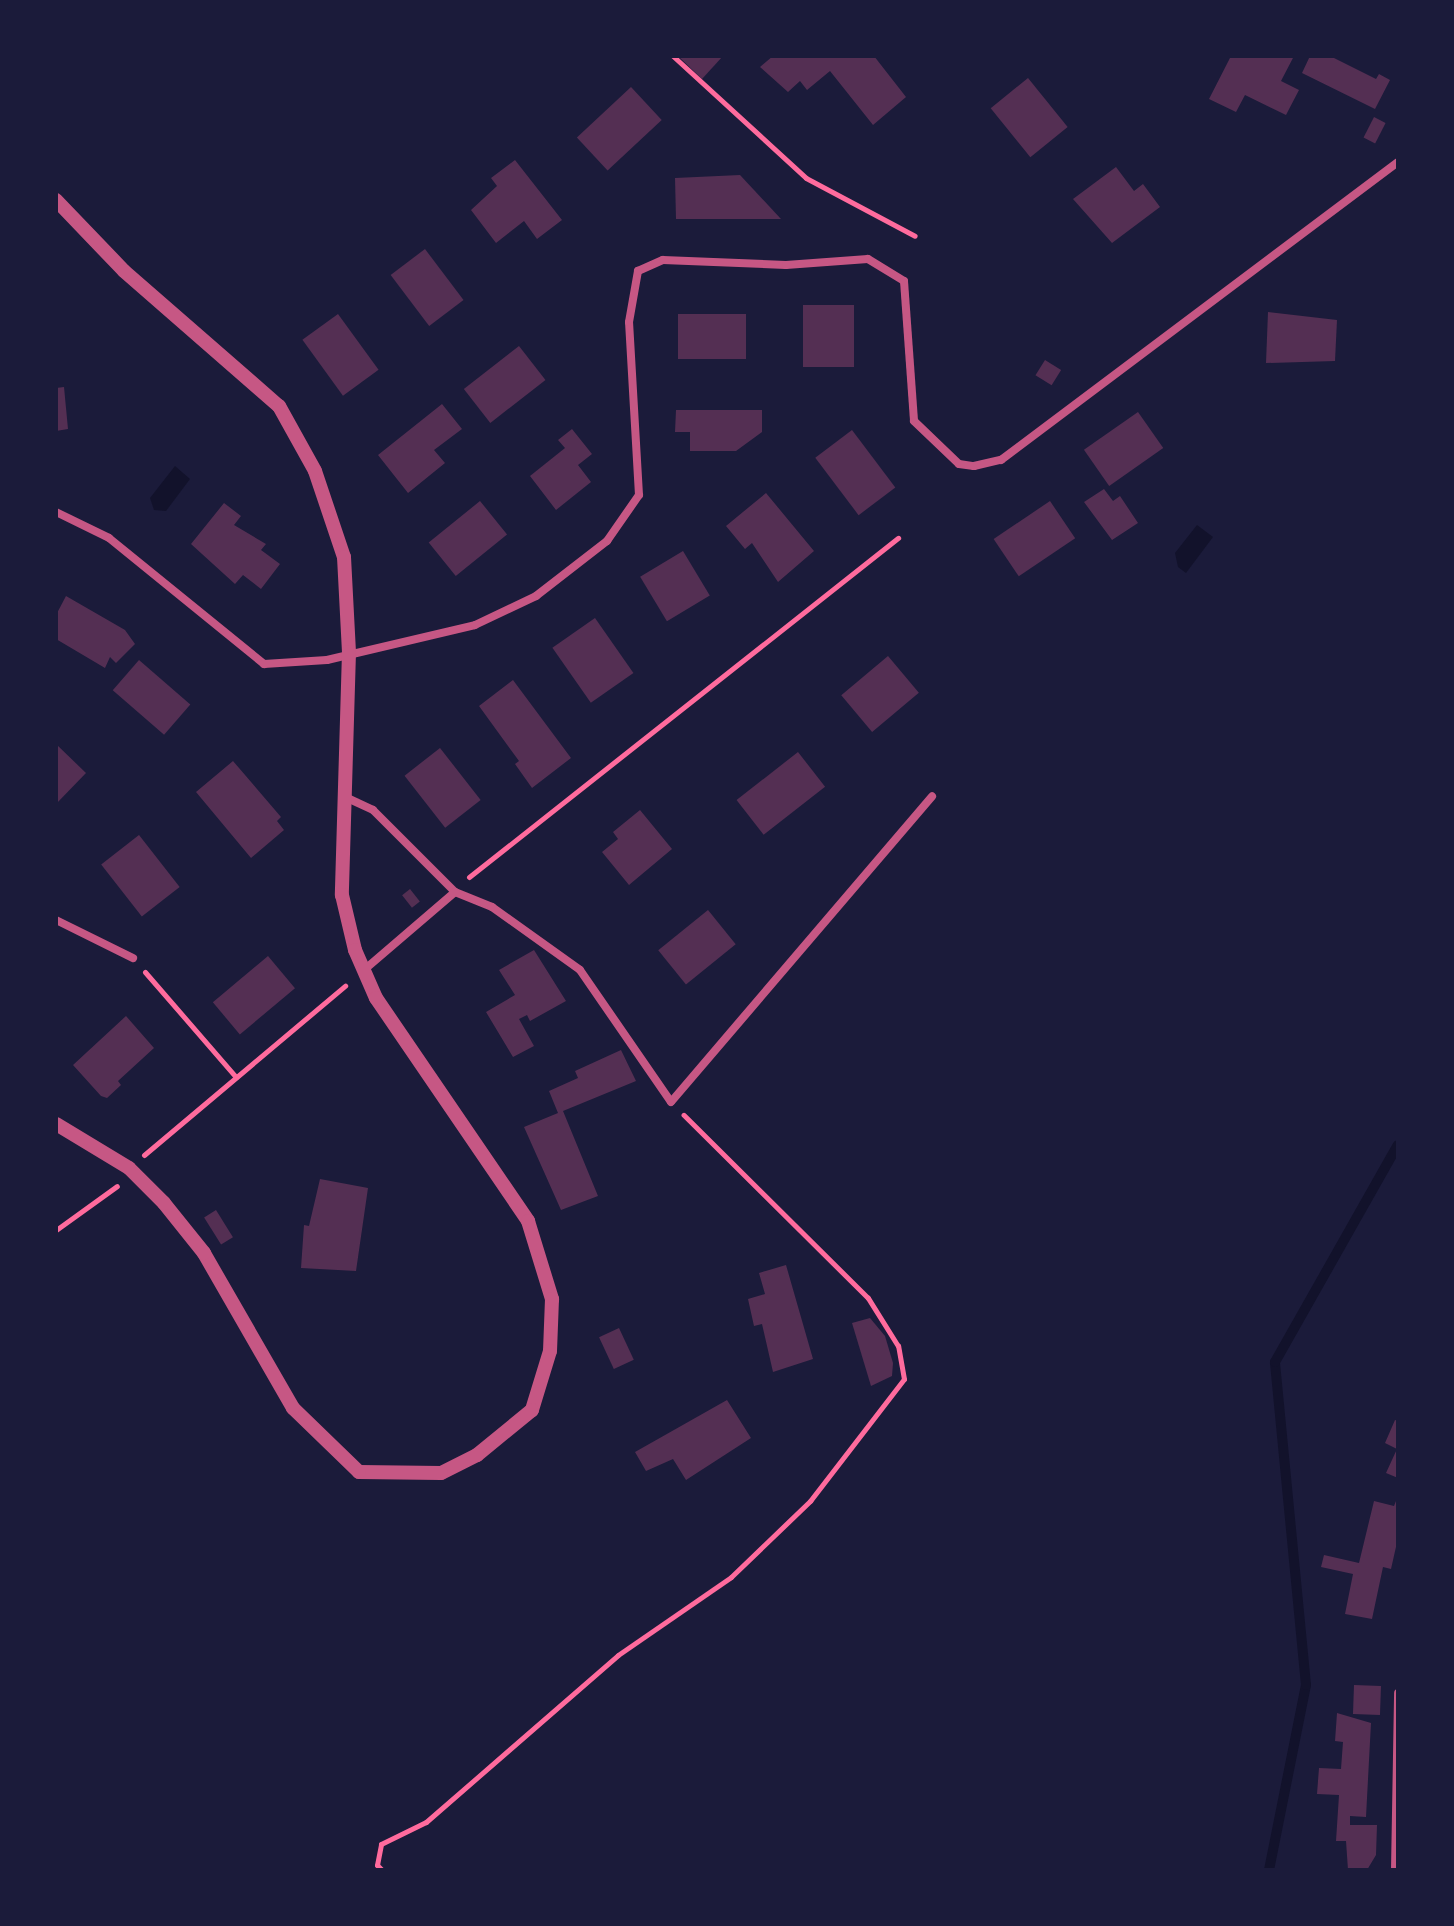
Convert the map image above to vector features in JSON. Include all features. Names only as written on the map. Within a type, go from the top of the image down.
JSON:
[{"type":"street","points":[[56,512],[109,538],[264,664],[327,660],[349,652],[475,625],[536,596],[607,541],[639,495],[629,322],[638,271],[663,260],[786,265],[868,259],[904,281],[910,306],[914,421],[959,464],[974,466],[1001,460],[1398,162]]},
{"type":"street","points":[[56,200],[124,271],[279,406],[315,471],[344,557],[349,652],[342,795],[342,895],[364,970],[376,998],[528,1221],[552,1299],[550,1351],[532,1410],[477,1455],[441,1473],[359,1472],[293,1408],[204,1253],[129,1168],[56,1124]]},
{"type":"street","points":[[342,795],[373,810],[455,892],[492,907],[580,970],[671,1102],[932,796]]},
{"type":"street","points":[[364,970],[455,892]]},
{"type":"street","points":[[56,920],[133,958]]},
{"type":"street","points":[[1395,1870],[1398,1693]]},
{"type":"path","points":[[673,56],[806,178],[915,236]]},
{"type":"path","points":[[455,892],[478,868],[898,538]]},
{"type":"path","points":[[133,958],[236,1077]]},
{"type":"path","points":[[56,1230],[112,1194],[129,1168],[364,970]]},
{"type":"path","points":[[382,1870],[377,1865],[381,1844],[426,1822],[618,1655],[731,1577],[810,1501],[904,1379],[898,1346],[868,1298],[671,1102]]},
{"type":"shaded area","points":[[175,466],[190,479],[166,511],[154,510],[150,498]]},
{"type":"shaded area","points":[[1197,525],[1213,537],[1186,573],[1178,567],[1175,553]]},
{"type":"building","points":[[678,56],[723,56],[702,79]]},
{"type":"building","points":[[773,56],[874,56],[906,97],[873,125],[830,71],[807,90],[800,81],[788,92],[760,67]]},
{"type":"building","points":[[1231,56],[1294,56],[1281,81],[1299,90],[1286,115],[1245,95],[1236,112],[1209,99]]},
{"type":"building","points":[[1310,56],[1330,56],[1376,79],[1379,74],[1390,80],[1375,109],[1302,73]]},
{"type":"building","points":[[1028,78],[1068,127],[1030,157],[991,108]]},
{"type":"building","points":[[631,87],[662,120],[608,170],[577,137]]},
{"type":"building","points":[[1374,117],[1386,123],[1375,143],[1364,137]]},
{"type":"building","points":[[515,160],[562,220],[537,239],[524,221],[496,243],[471,210],[497,186],[491,178]]},
{"type":"building","points":[[1116,167],[1134,191],[1143,184],[1160,207],[1112,243],[1073,199]]},
{"type":"building","points":[[740,175],[781,219],[676,219],[675,178]]},
{"type":"building","points":[[425,249],[464,300],[429,326],[391,275]]},
{"type":"building","points":[[803,305],[854,305],[854,367],[803,367]]},
{"type":"building","points":[[1268,312],[1337,320],[1335,361],[1266,363]]},
{"type":"building","points":[[338,314],[379,370],[343,396],[302,340]]},
{"type":"building","points":[[678,314],[746,314],[746,359],[678,359]]},
{"type":"building","points":[[519,346],[545,380],[490,423],[464,389]]},
{"type":"building","points":[[1045,360],[1061,370],[1052,385],[1035,375]]},
{"type":"building","points":[[64,387],[68,429],[56,431],[56,388]]},
{"type":"building","points":[[442,404],[462,429],[434,450],[445,463],[408,493],[378,455]]},
{"type":"building","points":[[676,410],[762,410],[762,432],[736,451],[690,451],[690,432],[675,432]]},
{"type":"building","points":[[1138,412],[1163,448],[1109,486],[1084,450]]},
{"type":"building","points":[[572,429],[592,454],[578,465],[591,482],[556,510],[530,476],[565,448],[558,440]]},
{"type":"building","points":[[852,430],[895,488],[859,515],[815,458]]},
{"type":"building","points":[[1104,489],[1113,501],[1120,496],[1138,523],[1112,540],[1084,502]]},
{"type":"building","points":[[766,493],[814,551],[778,582],[752,543],[745,549],[726,526]]},
{"type":"building","points":[[480,501],[507,534],[456,576],[429,543]]},
{"type":"building","points":[[1050,501],[1075,538],[1019,576],[994,539]]},
{"type":"building","points":[[224,503],[241,516],[234,525],[266,544],[261,550],[280,564],[261,589],[243,575],[235,584],[191,544]]},
{"type":"building","points":[[683,551],[710,596],[667,621],[640,577]]},
{"type":"building","points":[[66,596],[125,630],[135,644],[116,663],[110,657],[105,668],[56,639],[56,615]]},
{"type":"building","points":[[595,618],[633,673],[591,703],[552,648]]},
{"type":"building","points":[[888,656],[919,693],[872,732],[841,695]]},
{"type":"building","points":[[139,660],[190,705],[164,735],[113,690]]},
{"type":"building","points":[[513,680],[571,758],[532,788],[515,764],[519,761],[479,706]]},
{"type":"building","points":[[56,744],[86,773],[56,804]]},
{"type":"building","points":[[440,748],[481,800],[445,828],[405,776]]},
{"type":"building","points":[[798,752],[825,787],[764,835],[737,800]]},
{"type":"building","points":[[233,761],[281,817],[277,821],[284,830],[251,858],[196,792]]},
{"type":"building","points":[[640,810],[672,849],[629,885],[602,852],[618,839],[613,832]]},
{"type":"building","points":[[139,835],[180,887],[142,917],[101,865]]},
{"type":"building","points":[[410,889],[420,902],[412,908],[402,895]]},
{"type":"building","points":[[708,910],[736,944],[686,984],[658,950]]},
{"type":"building","points":[[534,950],[566,1001],[530,1021],[527,1015],[519,1019],[534,1046],[513,1057],[486,1012],[515,995],[499,970]]},
{"type":"building","points":[[268,956],[295,988],[240,1034],[213,1002]]},
{"type":"building","points":[[126,1016],[154,1048],[118,1081],[121,1085],[107,1098],[101,1096],[73,1065]]},
{"type":"building","points":[[621,1050],[636,1081],[563,1111],[598,1196],[561,1210],[524,1127],[558,1113],[549,1091],[578,1078],[575,1071]]},
{"type":"building","points":[[320,1179],[368,1188],[356,1271],[301,1268],[304,1225],[309,1226]]},
{"type":"building","points":[[216,1210],[233,1237],[221,1245],[204,1217]]},
{"type":"building","points":[[786,1265],[813,1359],[773,1372],[762,1324],[754,1326],[748,1299],[765,1294],[759,1273]]},
{"type":"building","points":[[870,1318],[885,1336],[893,1363],[892,1376],[871,1386],[852,1323]]},
{"type":"building","points":[[619,1328],[634,1360],[614,1369],[599,1337]]},
{"type":"building","points":[[727,1400],[751,1438],[686,1480],[673,1459],[646,1471],[635,1452]]},
{"type":"building","points":[[1395,1420],[1398,1421],[1398,1478],[1386,1473],[1397,1449],[1385,1443]]},
{"type":"building","points":[[1398,1496],[1398,1538],[1391,1569],[1383,1567],[1372,1619],[1345,1614],[1353,1574],[1321,1567],[1324,1555],[1359,1563],[1374,1501],[1394,1506]]},
{"type":"building","points":[[1354,1685],[1381,1686],[1380,1715],[1353,1714]]},
{"type":"building","points":[[1337,1713],[1371,1723],[1366,1817],[1350,1816],[1350,1825],[1377,1825],[1376,1855],[1367,1870],[1348,1870],[1346,1841],[1336,1841],[1339,1795],[1317,1794],[1319,1768],[1341,1769],[1343,1742],[1335,1741]]},
{"type":"waterway","points":[[1269,1870],[1306,1685],[1275,1362],[1398,1145]]}]
